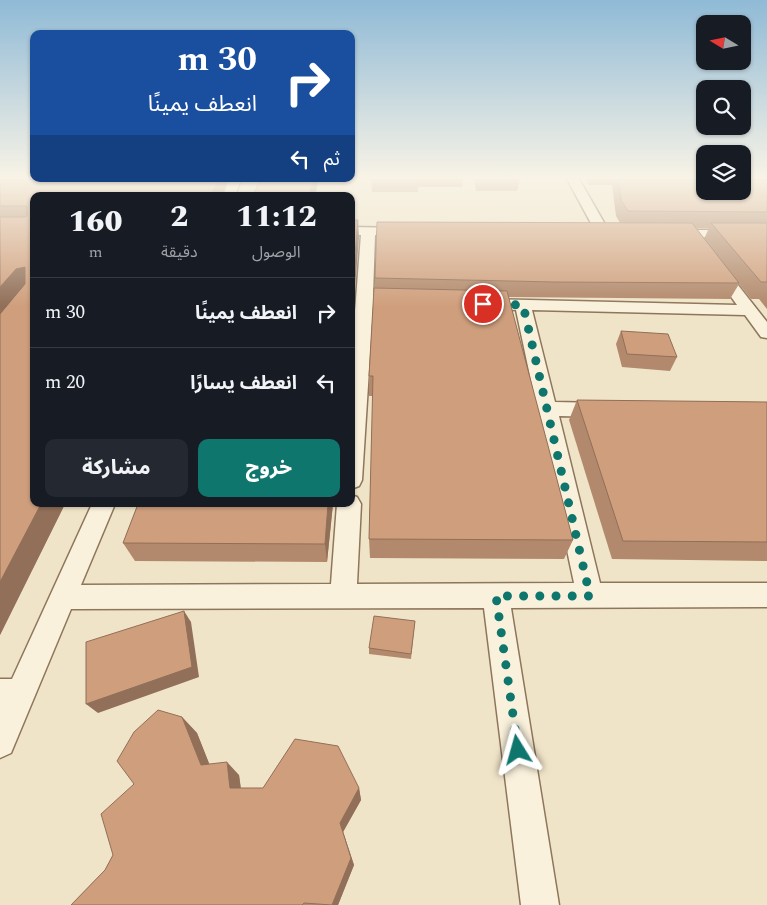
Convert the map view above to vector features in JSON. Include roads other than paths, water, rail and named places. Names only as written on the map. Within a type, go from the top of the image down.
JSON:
[{"type":"street","points":[[583,233],[608,233],[600,221]]},
{"type":"street","points":[[355,429],[365,301],[360,231],[417,232]]},
{"type":"street","points":[[661,233],[767,234]]},
{"type":"street","points":[[690,234],[767,333]]},
{"type":"street","points":[[365,301],[414,303]]},
{"type":"street","points":[[464,304],[749,310]]},
{"type":"street","points":[[523,305],[590,596]]},
{"type":"street","points":[[547,409],[616,410]]},
{"type":"street","points":[[0,742],[10,694],[65,597],[102,507]]},
{"type":"street","points":[[343,596],[350,507]]},
{"type":"street","points":[[65,597],[767,595]]},
{"type":"street","points":[[496,596],[540,905]]}]
